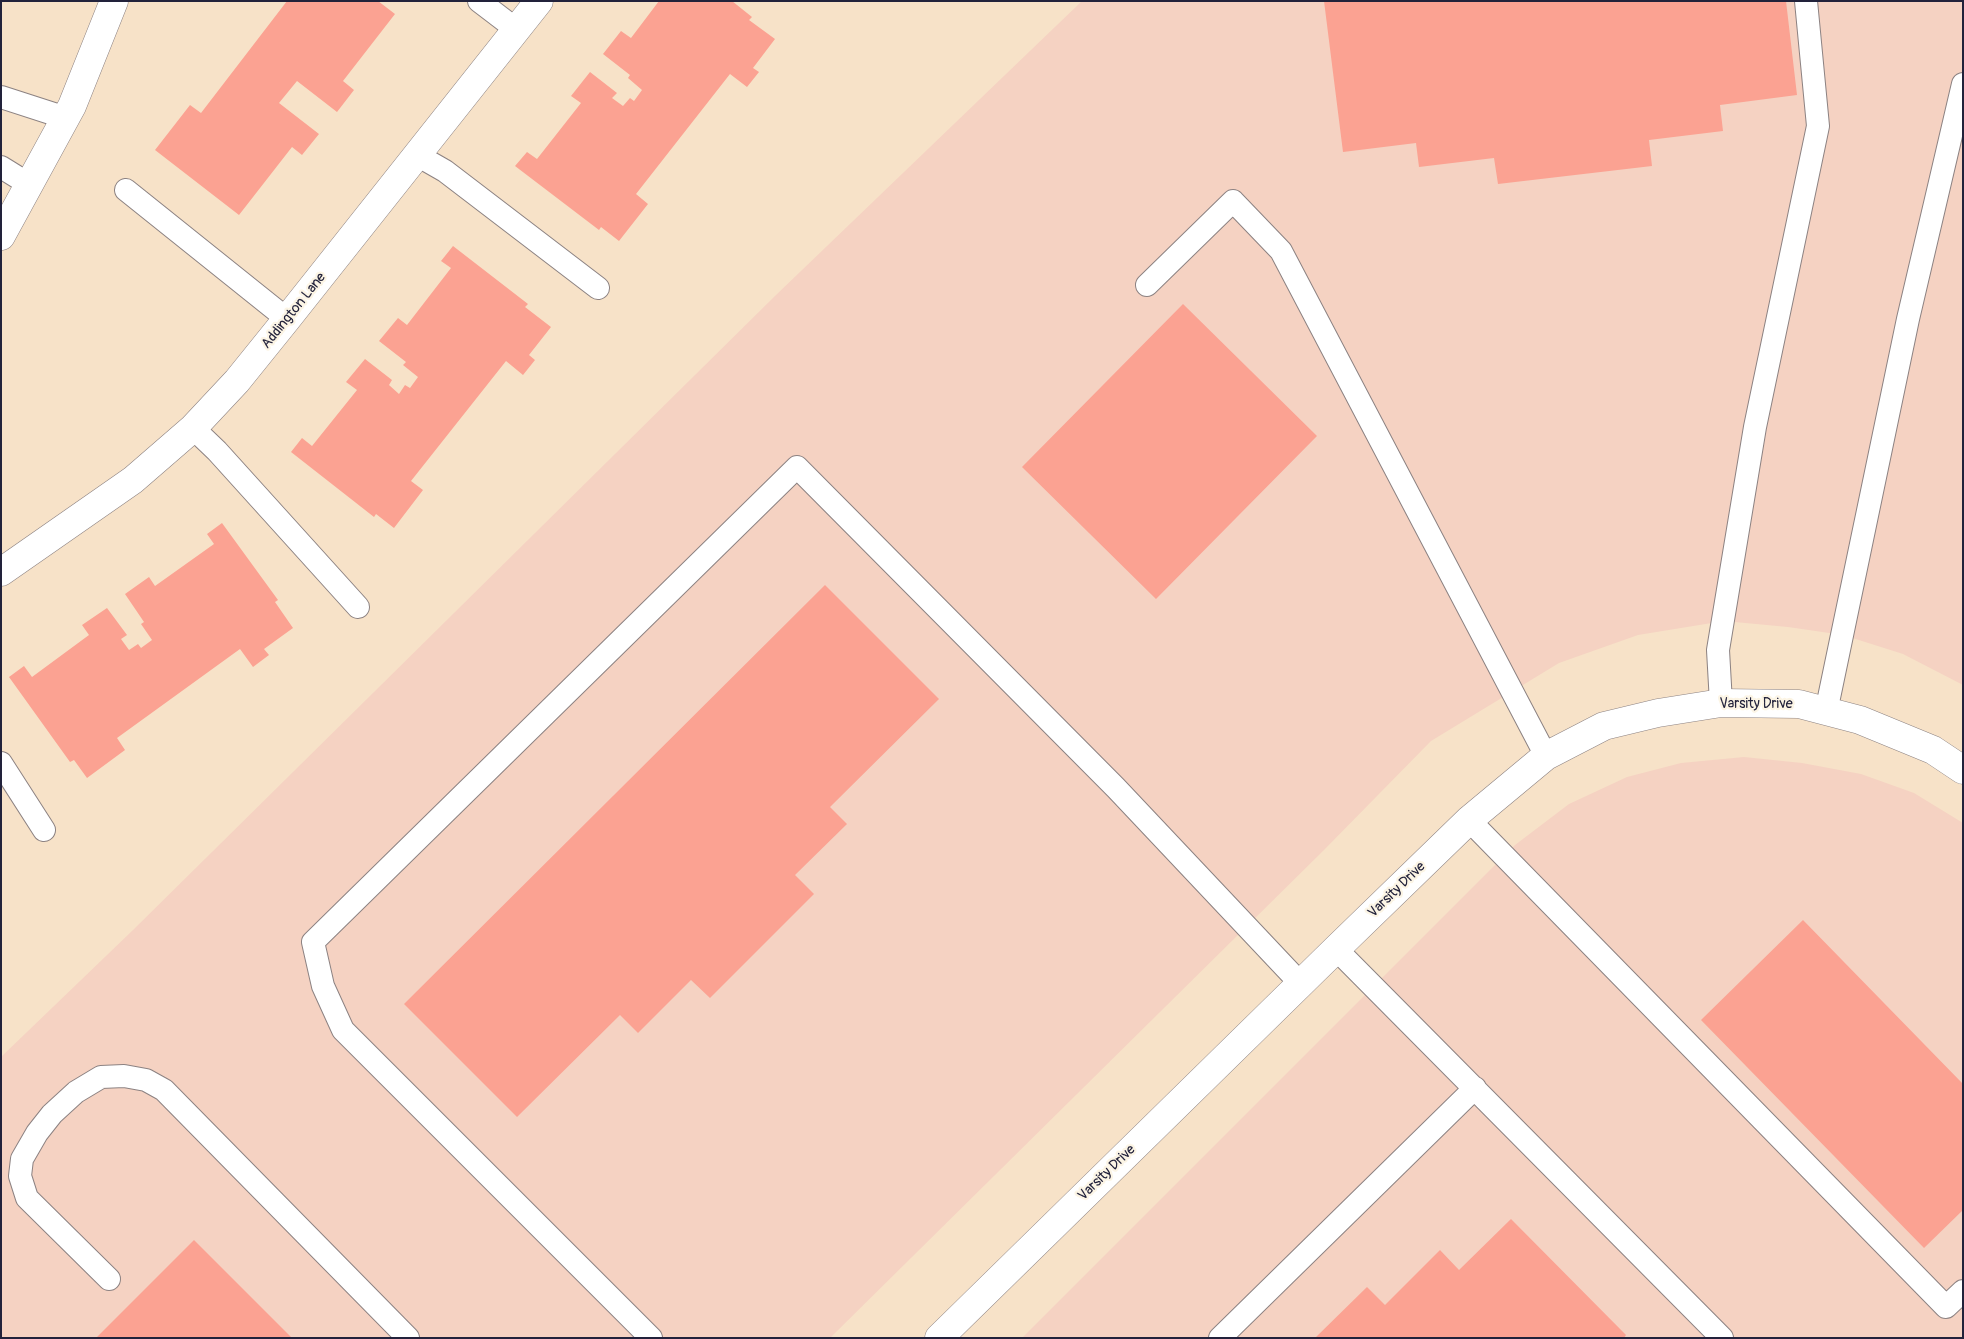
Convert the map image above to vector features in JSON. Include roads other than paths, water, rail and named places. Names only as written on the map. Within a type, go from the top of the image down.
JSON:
[{"type":"street","points":[[1,236],[66,118],[114,1]]},
{"type":"street","name":"Addington Lane","points":[[1,572],[133,480],[193,428],[237,381],[287,320],[539,1]]},
{"type":"street","name":"Varsity Drive","points":[[939,1338],[1469,820],[1546,756],[1604,726],[1658,713],[1720,703],[1799,704],[1860,720],[1933,750],[1963,770]]},
{"type":"lane","points":[[479,1],[517,30]]},
{"type":"lane","points":[[1720,703],[1718,650],[1755,427],[1818,126],[1806,1]]},
{"type":"lane","points":[[1826,712],[1908,319],[1963,84]]},
{"type":"lane","points":[[1,97],[66,118]]},
{"type":"lane","points":[[417,155],[445,171],[598,288]]},
{"type":"lane","points":[[1,166],[30,185]]},
{"type":"lane","points":[[126,190],[287,320]]},
{"type":"lane","points":[[1147,285],[1233,201],[1282,250],[1546,756]]},
{"type":"lane","points":[[193,428],[217,451],[358,607]]},
{"type":"lane","points":[[651,1338],[343,1030],[323,986],[313,942],[797,467],[1116,788],[1300,984]]},
{"type":"lane","points":[[1,763],[44,830]]},
{"type":"lane","points":[[1469,820],[1946,1307],[1963,1291]]},
{"type":"lane","points":[[1336,948],[1722,1338]]},
{"type":"lane","points":[[109,1279],[27,1198],[20,1176],[22,1159],[36,1133],[52,1114],[76,1092],[102,1077],[124,1076],[146,1080],[164,1090],[408,1338]]},
{"type":"lane","points":[[1220,1338],[1475,1088]]}]
